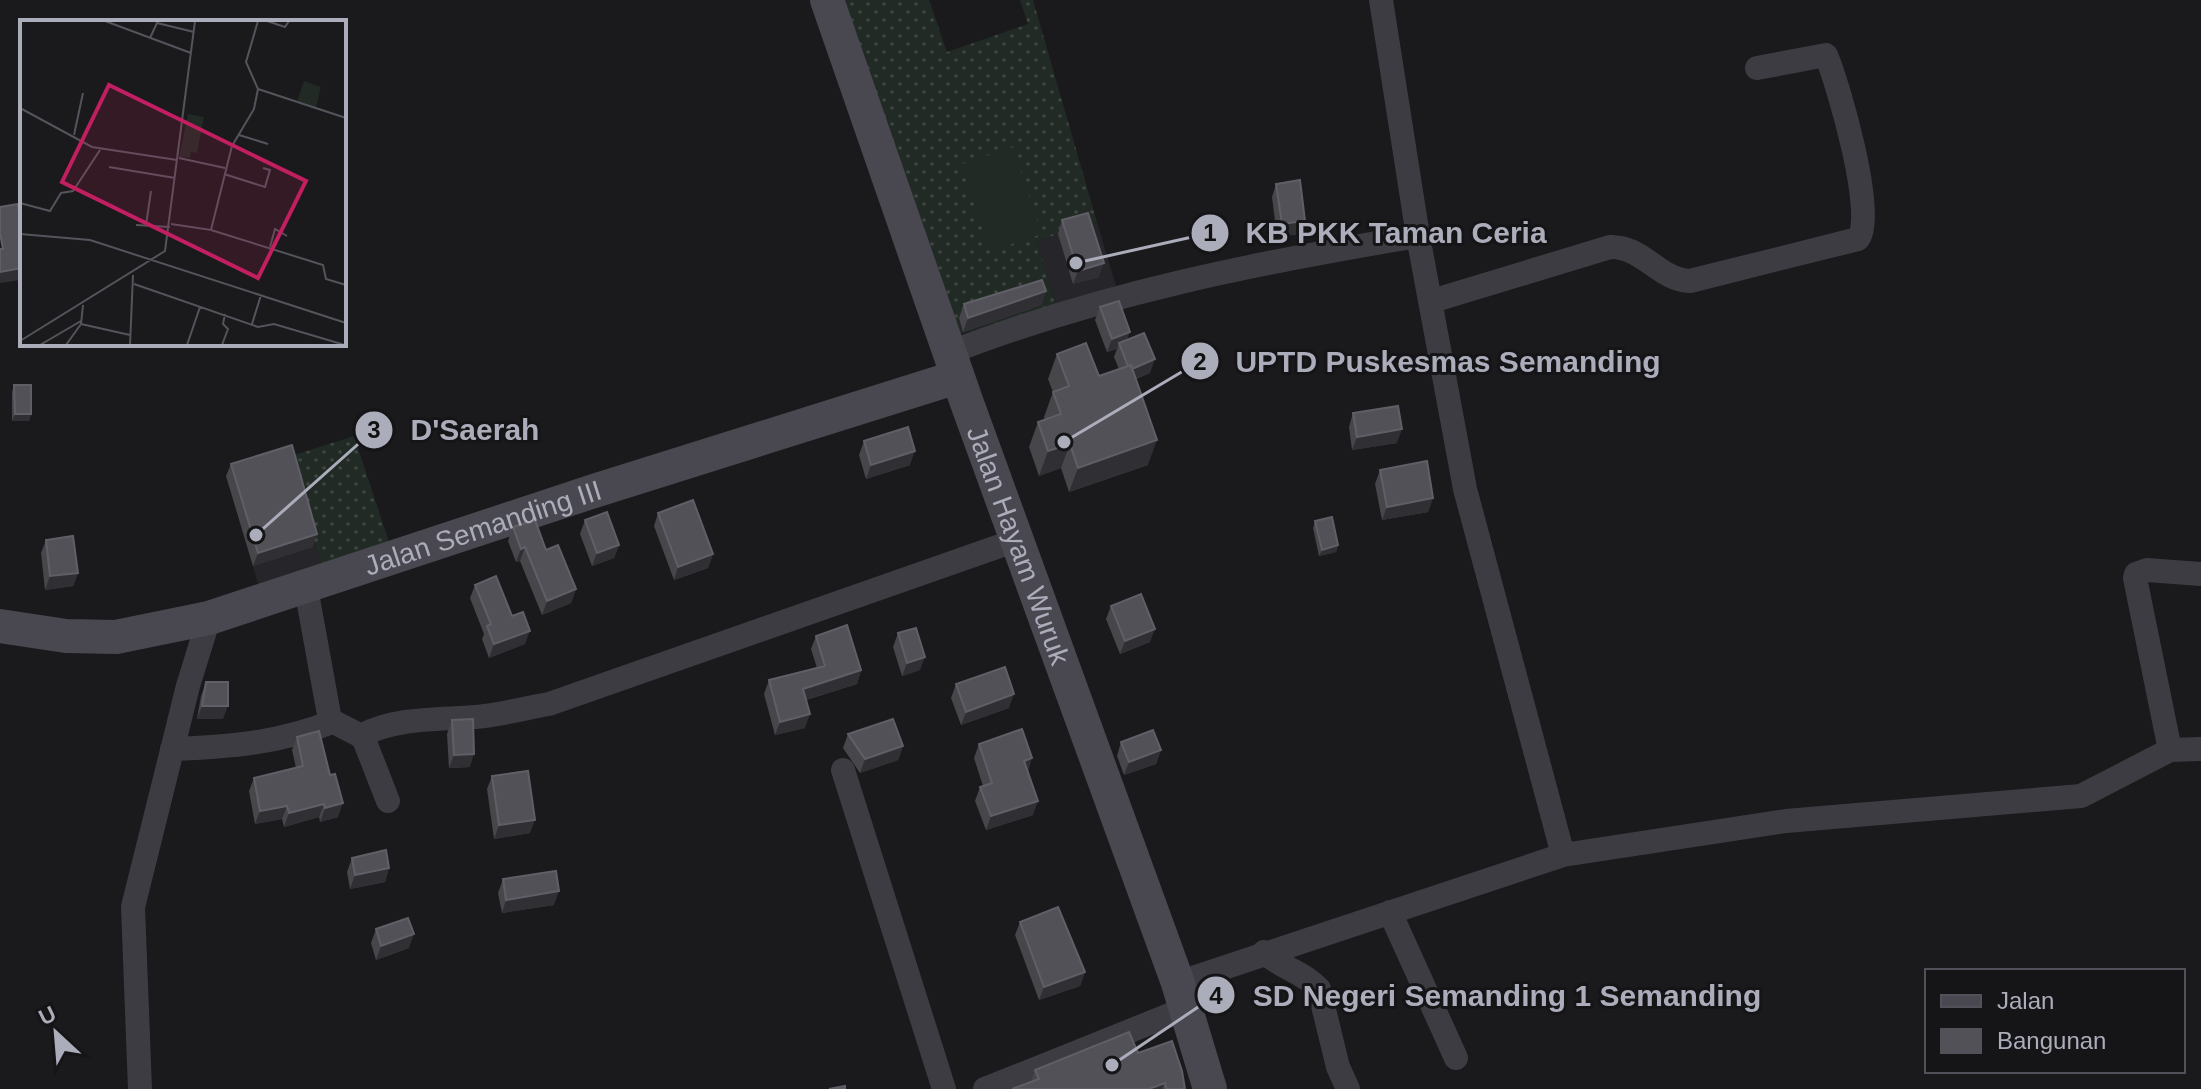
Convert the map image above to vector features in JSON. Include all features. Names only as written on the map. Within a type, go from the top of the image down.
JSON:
[{"type":"main road","name":"Jalan Hayam Wuruk","points":[[827,0],[954,364],[1182,996],[1210,1089]]},
{"type":"main road","name":"Jalan Semanding III","points":[[0,626],[66,636],[116,637],[209,618],[580,495],[954,364]]},
{"type":"street","points":[[1381,0],[1418,236],[1465,489],[1563,855]]},
{"type":"street","points":[[1432,301],[1610,247],[1637,252],[1679,281],[1690,281],[1858,239],[1865,224],[1854,156],[1835,78],[1826,55],[1757,68]]},
{"type":"street","points":[[954,364],[1078,310],[1290,257],[1418,236]]},
{"type":"street","points":[[360,736],[375,728],[429,718],[478,717],[549,704],[1017,540]]},
{"type":"street","points":[[2170,750],[2135,578],[2136,574],[2147,570],[2201,574]]},
{"type":"street","points":[[306,588],[332,722]]},
{"type":"street","points":[[140,1089],[133,907],[172,749],[209,618]]},
{"type":"street","points":[[172,749],[246,746],[294,737],[332,722],[360,736],[367,744],[388,801]]},
{"type":"street","points":[[985,1089],[1182,996],[1264,952],[1563,855],[1786,821],[2081,796],[2170,750],[2201,749]]},
{"type":"street","points":[[843,770],[944,1089]]},
{"type":"street","points":[[1390,912],[1456,1058]]},
{"type":"street","points":[[1264,952],[1278,965],[1311,981],[1319,989],[1338,1067],[1348,1089]]},
{"type":"shaded area","points":[[835,0],[929,0],[947,52],[1028,24],[1020,0],[1033,0],[1097,222],[1037,241],[1056,304],[951,337]]},
{"type":"shaded area","points":[[1013,147],[1042,234],[991,251],[962,164]]},
{"type":"shaded area","points":[[1097,222],[1116,286],[1056,304],[1037,241]]},
{"type":"shaded area","points":[[354,436],[390,545],[322,567],[288,457]]},
{"type":"shaded area","points":[[288,457],[322,567],[259,587],[226,476]]},
{"type":"building","points":[[1300,180],[1305,221],[1282,224],[1276,184]]},
{"type":"building","points":[[18,204],[20,268],[0,272],[0,249],[3,249],[0,207]]},
{"type":"building","points":[[1088,213],[1104,263],[1078,271],[1062,220]]},
{"type":"building","points":[[1042,280],[1046,291],[968,318],[964,304]]},
{"type":"building","points":[[1119,301],[1130,332],[1112,339],[1100,307]]},
{"type":"building","points":[[1144,333],[1155,359],[1132,369],[1119,343]]},
{"type":"building","points":[[1086,343],[1099,376],[1131,365],[1157,440],[1078,468],[1070,444],[1048,451],[1038,422],[1061,414],[1053,392],[1069,386],[1057,354]]},
{"type":"building","points":[[14,385],[31,385],[31,414],[15,414]]},
{"type":"building","points":[[1398,406],[1402,429],[1357,437],[1353,413]]},
{"type":"building","points":[[908,427],[915,451],[871,465],[864,441]]},
{"type":"building","points":[[292,445],[317,534],[258,553],[231,464]]},
{"type":"building","points":[[1427,461],[1433,498],[1387,507],[1380,470]]},
{"type":"building","points":[[693,500],[713,554],[678,567],[658,513]]},
{"type":"building","points":[[607,512],[619,545],[597,553],[585,520]]},
{"type":"building","points":[[1332,517],[1338,545],[1322,550],[1315,521]]},
{"type":"building","points":[[535,520],[546,550],[558,545],[576,589],[547,601],[525,547],[521,549],[513,527]]},
{"type":"building","points":[[73,536],[78,573],[50,576],[46,540]]},
{"type":"building","points":[[496,576],[512,616],[523,612],[530,631],[494,644],[487,626],[491,624],[475,585]]},
{"type":"building","points":[[1141,594],[1155,629],[1125,641],[1111,606]]},
{"type":"building","points":[[847,625],[861,670],[803,689],[810,714],[780,722],[769,680],[825,666],[816,636]]},
{"type":"building","points":[[916,628],[925,657],[907,663],[898,633]]},
{"type":"building","points":[[1005,667],[1014,694],[966,712],[956,684]]},
{"type":"building","points":[[206,682],[228,682],[228,706],[202,706]]},
{"type":"building","points":[[473,719],[474,754],[454,755],[452,720]]},
{"type":"building","points":[[893,719],[903,746],[865,759],[848,734]]},
{"type":"building","points":[[1022,729],[1032,758],[1024,761],[1038,801],[991,816],[980,787],[992,783],[979,744]]},
{"type":"building","points":[[1153,730],[1161,750],[1129,762],[1121,742]]},
{"type":"building","points":[[319,731],[330,775],[335,774],[343,803],[325,808],[324,804],[289,813],[287,806],[260,811],[254,778],[303,766],[297,737]]},
{"type":"building","points":[[528,771],[535,820],[499,825],[492,776]]},
{"type":"building","points":[[386,850],[389,868],[355,875],[352,858]]},
{"type":"building","points":[[556,871],[559,891],[506,900],[503,879]]},
{"type":"building","points":[[1058,907],[1085,972],[1044,987],[1020,922]]},
{"type":"building","points":[[408,918],[414,934],[381,946],[376,929]]},
{"type":"building","points":[[1129,1032],[1138,1053],[1172,1041],[1185,1089],[1166,1089],[1165,1083],[1149,1089],[1012,1089],[1039,1079],[1035,1070]]},
{"type":"place","name":"KB PKK Taman Ceria","points":[[1076,263]]},
{"type":"place","name":"UPTD Puskesmas Semanding","points":[[1064,442]]},
{"type":"place","name":"D'Saerah","points":[[256,535]]},
{"type":"place","name":"SD Negeri Semanding 1 Semanding","points":[[1112,1065]]}]
